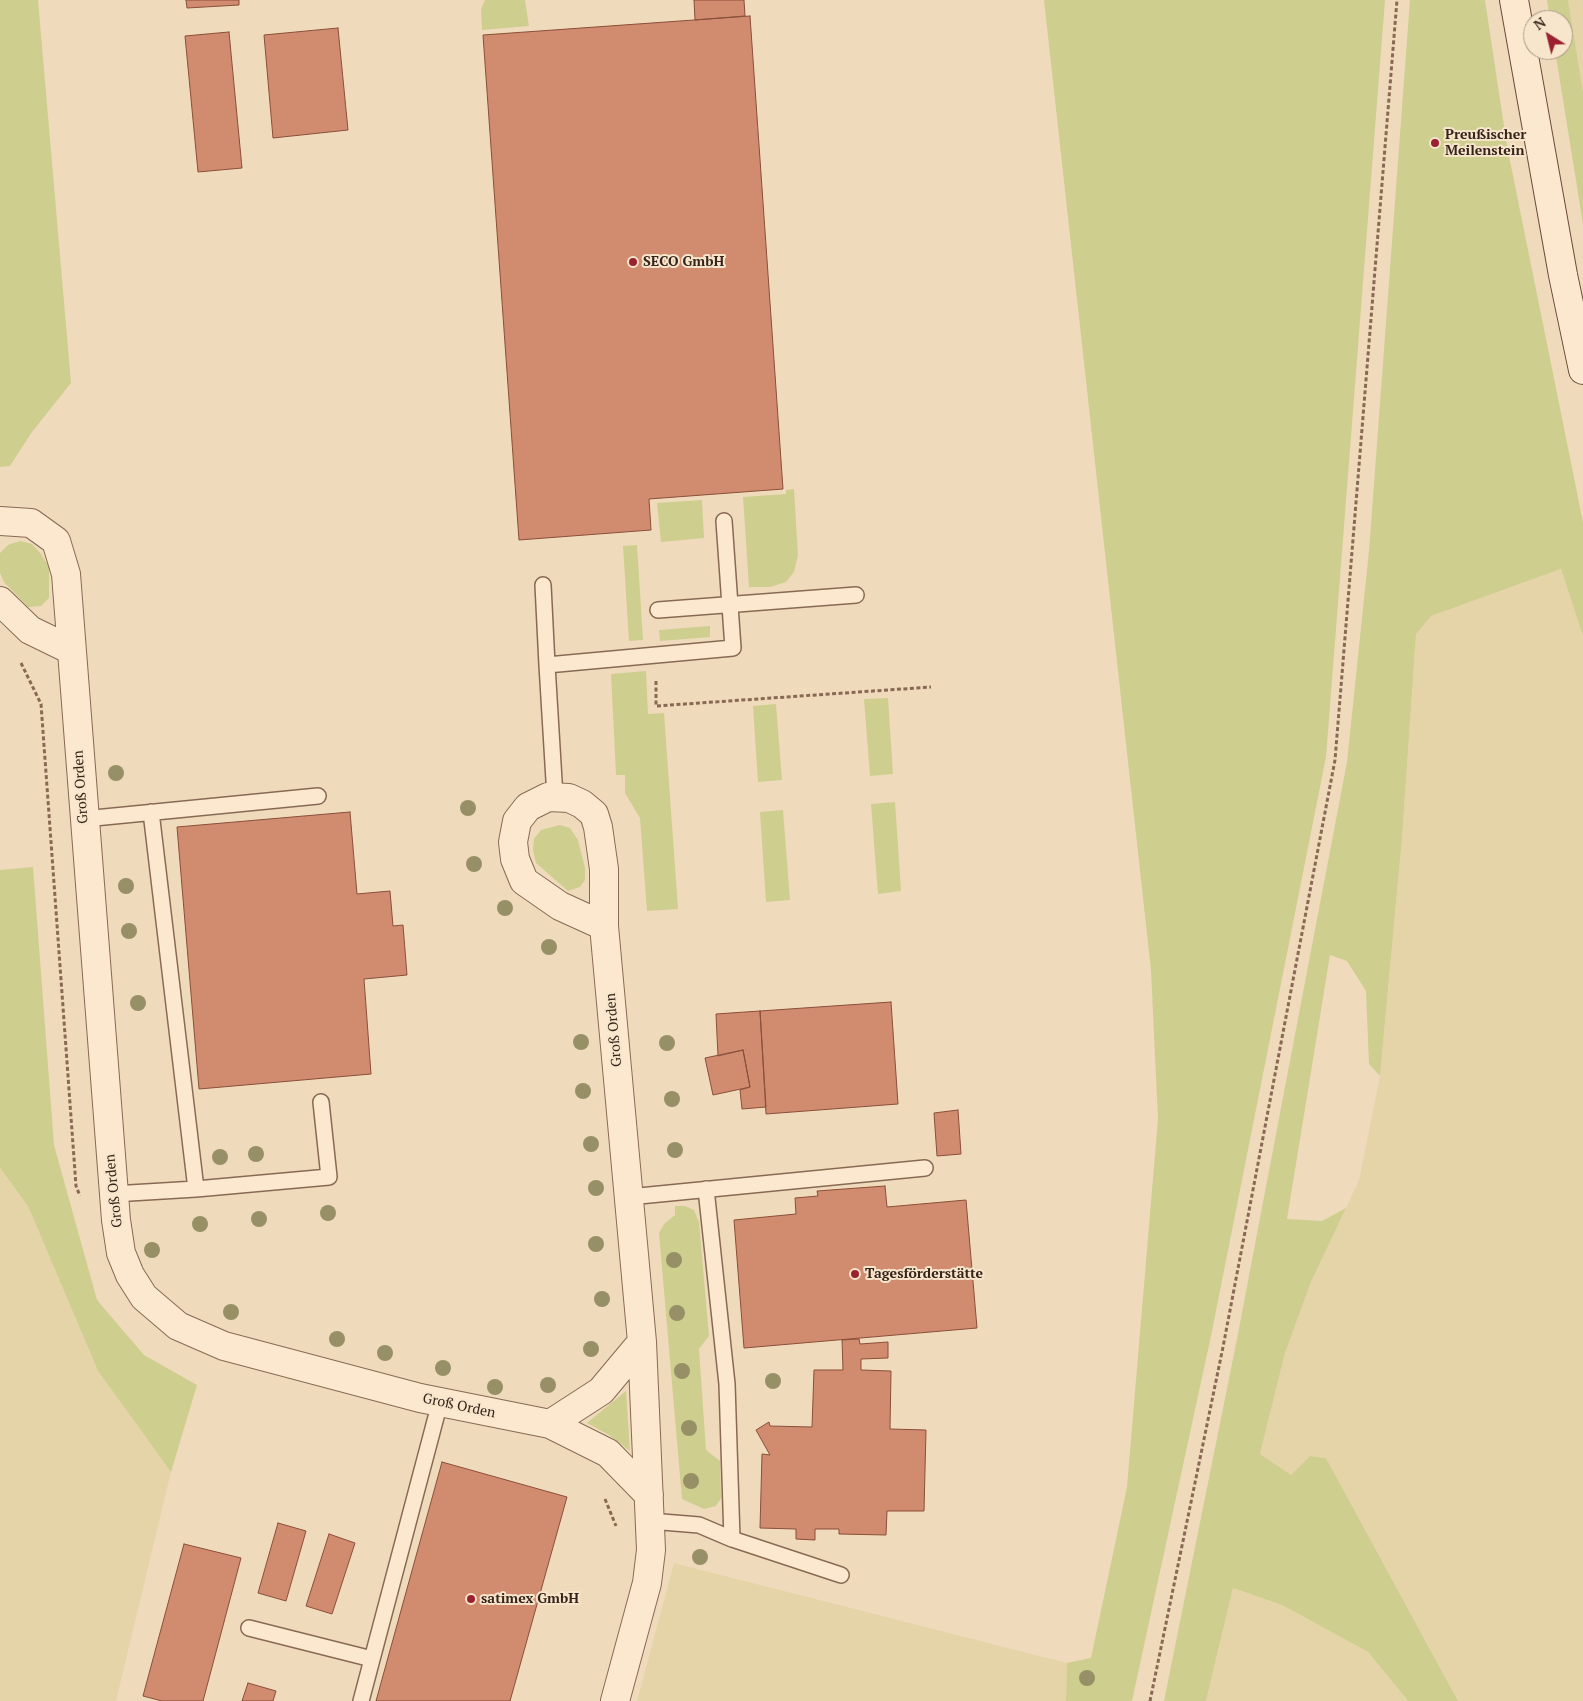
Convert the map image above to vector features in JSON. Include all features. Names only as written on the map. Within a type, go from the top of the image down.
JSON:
[{"type":"street","points":[[1514,0],[1563,275],[1583,370]]},
{"type":"street","name":"Groß Orden","points":[[0,521],[31,524],[56,541],[66,574],[113,1194],[121,1253],[130,1275],[144,1297],[178,1326],[224,1346],[440,1402],[550,1424],[608,1453],[649,1508]]},
{"type":"street","points":[[0,601],[30,630],[71,650]]},
{"type":"street","points":[[555,797],[548,797],[528,807],[517,821],[512,842],[515,859],[524,881],[560,906],[604,926]]},
{"type":"street","name":"Groß Orden","points":[[555,797],[569,798],[582,804],[594,814],[598,827],[604,869],[604,926],[642,1342],[651,1550],[647,1583],[615,1701]]},
{"type":"street","points":[[550,1424],[601,1391],[642,1342]]},
{"type":"lane","points":[[546,665],[733,648],[724,521]]},
{"type":"lane","points":[[543,585],[546,665],[555,797]]},
{"type":"lane","points":[[658,610],[856,595]]},
{"type":"lane","points":[[84,819],[318,796]]},
{"type":"lane","points":[[151,812],[196,1189]]},
{"type":"lane","points":[[113,1194],[196,1189],[329,1177],[321,1102]]},
{"type":"lane","points":[[629,1197],[925,1168]]},
{"type":"lane","points":[[706,1189],[727,1384],[732,1539]]},
{"type":"lane","points":[[361,1701],[440,1402]]},
{"type":"lane","points":[[649,1508],[699,1525],[732,1539],[841,1575]]},
{"type":"lane","points":[[249,1628],[372,1659]]},
{"type":"path","points":[[1150,1701],[1223,1347],[1335,760],[1397,0]]},
{"type":"path","points":[[18,655],[40,704],[76,1186],[82,1200]]},
{"type":"path","points":[[654,655],[656,706],[932,687]]},
{"type":"path","points":[[600,1493],[620,1535]]},
{"type":"shaded area","points":[[1568,0],[1583,0],[1583,92],[1573,31],[1573,10],[1570,10]]},
{"type":"shaded area","points":[[1561,569],[1583,636],[1583,1701],[1458,1701],[1326,1458],[1310,1456],[1291,1476],[1260,1454],[1285,1353],[1311,1282],[1359,1180],[1380,1076],[1402,838],[1416,633],[1431,616]]},
{"type":"shaded area","points":[[0,1168],[28,1206],[98,1371],[171,1472],[116,1701],[0,1701]]},
{"type":"shaded area","points":[[674,1563],[1067,1663],[1066,1701],[637,1701]]},
{"type":"shaded area","points":[[1233,1588],[1282,1605],[1368,1652],[1408,1701],[1206,1701]]},
{"type":"green space","points":[[0,0],[38,0],[71,383],[32,432],[10,466],[0,467]]},
{"type":"green space","points":[[485,0],[525,0],[529,26],[482,30],[481,9]]},
{"type":"green space","points":[[1044,0],[1385,0],[1326,757],[1211,1336],[1132,1701],[1066,1701],[1067,1663],[1091,1658],[1127,1487],[1158,1119],[1151,970]]},
{"type":"green space","points":[[1410,0],[1485,0],[1507,146],[1583,522],[1583,636],[1561,569],[1431,616],[1416,634],[1402,838],[1380,1076],[1369,1064],[1366,991],[1347,961],[1330,955],[1287,1219],[1322,1221],[1346,1208],[1311,1282],[1285,1353],[1260,1454],[1291,1475],[1310,1456],[1326,1458],[1458,1701],[1408,1701],[1368,1652],[1282,1605],[1233,1588],[1206,1701],[1164,1701],[1236,1344],[1347,762],[1369,551]]},
{"type":"green space","points":[[1547,0],[1568,0],[1570,10],[1548,10]]},
{"type":"green space","points":[[1573,31],[1583,92],[1583,224],[1557,60],[1573,60]]},
{"type":"green space","points":[[794,489],[798,555],[794,572],[786,582],[770,587],[749,587],[743,497],[786,494],[786,490]]},
{"type":"green space","points":[[702,500],[704,538],[661,542],[657,503]]},
{"type":"green space","points":[[20,541],[32,544],[49,567],[49,598],[41,606],[28,607],[4,582],[0,573],[0,553],[8,545]]},
{"type":"green space","points":[[637,545],[643,640],[629,641],[623,546]]},
{"type":"green space","points":[[710,626],[710,637],[660,641],[659,630]]},
{"type":"green space","points":[[646,671],[648,714],[664,713],[678,909],[647,911],[640,818],[625,793],[625,775],[616,775],[611,674]]},
{"type":"green space","points":[[888,698],[893,774],[870,776],[864,699]]},
{"type":"green space","points":[[776,704],[782,780],[758,782],[753,706]]},
{"type":"green space","points":[[895,802],[901,891],[878,894],[871,804]]},
{"type":"green space","points":[[783,810],[790,900],[766,902],[760,812]]},
{"type":"green space","points":[[560,825],[570,828],[578,840],[585,868],[585,880],[580,887],[568,891],[536,863],[533,850],[534,839],[541,830]]},
{"type":"green space","points":[[33,867],[54,1145],[97,1300],[144,1355],[197,1385],[171,1472],[98,1371],[28,1206],[0,1168],[0,870]]},
{"type":"green space","points":[[675,1206],[685,1206],[694,1210],[699,1222],[709,1336],[699,1349],[706,1450],[720,1461],[721,1498],[716,1506],[704,1509],[682,1499],[659,1233],[664,1224],[675,1215]]},
{"type":"green space","points":[[626,1391],[630,1451],[609,1435],[587,1423]]},
{"type":"building","points":[[186,0],[239,0],[239,5],[187,8]]},
{"type":"building","points":[[694,0],[744,0],[745,16],[695,20]]},
{"type":"building","name":"SECO GmbH","points":[[750,16],[783,489],[649,499],[651,530],[519,540],[483,35]]},
{"type":"building","points":[[338,28],[348,130],[273,138],[264,35]]},
{"type":"building","points":[[229,32],[242,168],[198,172],[185,36]]},
{"type":"building","points":[[350,812],[357,894],[390,891],[393,926],[403,925],[407,975],[364,979],[371,1074],[199,1089],[177,827]]},
{"type":"building","points":[[891,1002],[898,1104],[766,1114],[760,1011]]},
{"type":"building","points":[[760,1011],[766,1107],[742,1109],[740,1090],[750,1087],[743,1050],[718,1056],[716,1014]]},
{"type":"building","points":[[743,1050],[750,1087],[713,1095],[705,1058]]},
{"type":"building","points":[[958,1110],[961,1154],[937,1156],[934,1113]]},
{"type":"building","name":"Tagesförderstätte","points":[[885,1186],[887,1207],[966,1200],[977,1328],[744,1348],[734,1220],[796,1214],[795,1198],[818,1196],[817,1191]]},
{"type":"building","points":[[859,1339],[860,1344],[888,1342],[888,1358],[861,1359],[861,1370],[891,1371],[890,1429],[926,1430],[924,1511],[887,1511],[886,1535],[839,1534],[839,1529],[815,1529],[815,1540],[796,1539],[796,1529],[760,1528],[762,1454],[770,1455],[756,1430],[769,1422],[770,1426],[812,1427],[814,1370],[843,1370],[842,1340]]},
{"type":"building","name":"satimex GmbH","points":[[442,1462],[567,1497],[510,1701],[376,1701]]},
{"type":"building","points":[[278,1523],[306,1531],[286,1601],[258,1593]]},
{"type":"building","points":[[329,1534],[355,1543],[332,1614],[306,1606]]},
{"type":"building","points":[[184,1544],[241,1558],[203,1701],[162,1701],[143,1696]]},
{"type":"building","points":[[248,1683],[276,1691],[273,1701],[242,1701]]},
{"type":"place","name":"Preußischer Meilenstein","points":[[1435,143]]},
{"type":"place","name":"SECO GmbH","points":[[633,262]]},
{"type":"place","name":"Tagesförderstätte","points":[[855,1274]]},
{"type":"place","name":"satimex GmbH","points":[[471,1599]]}]
